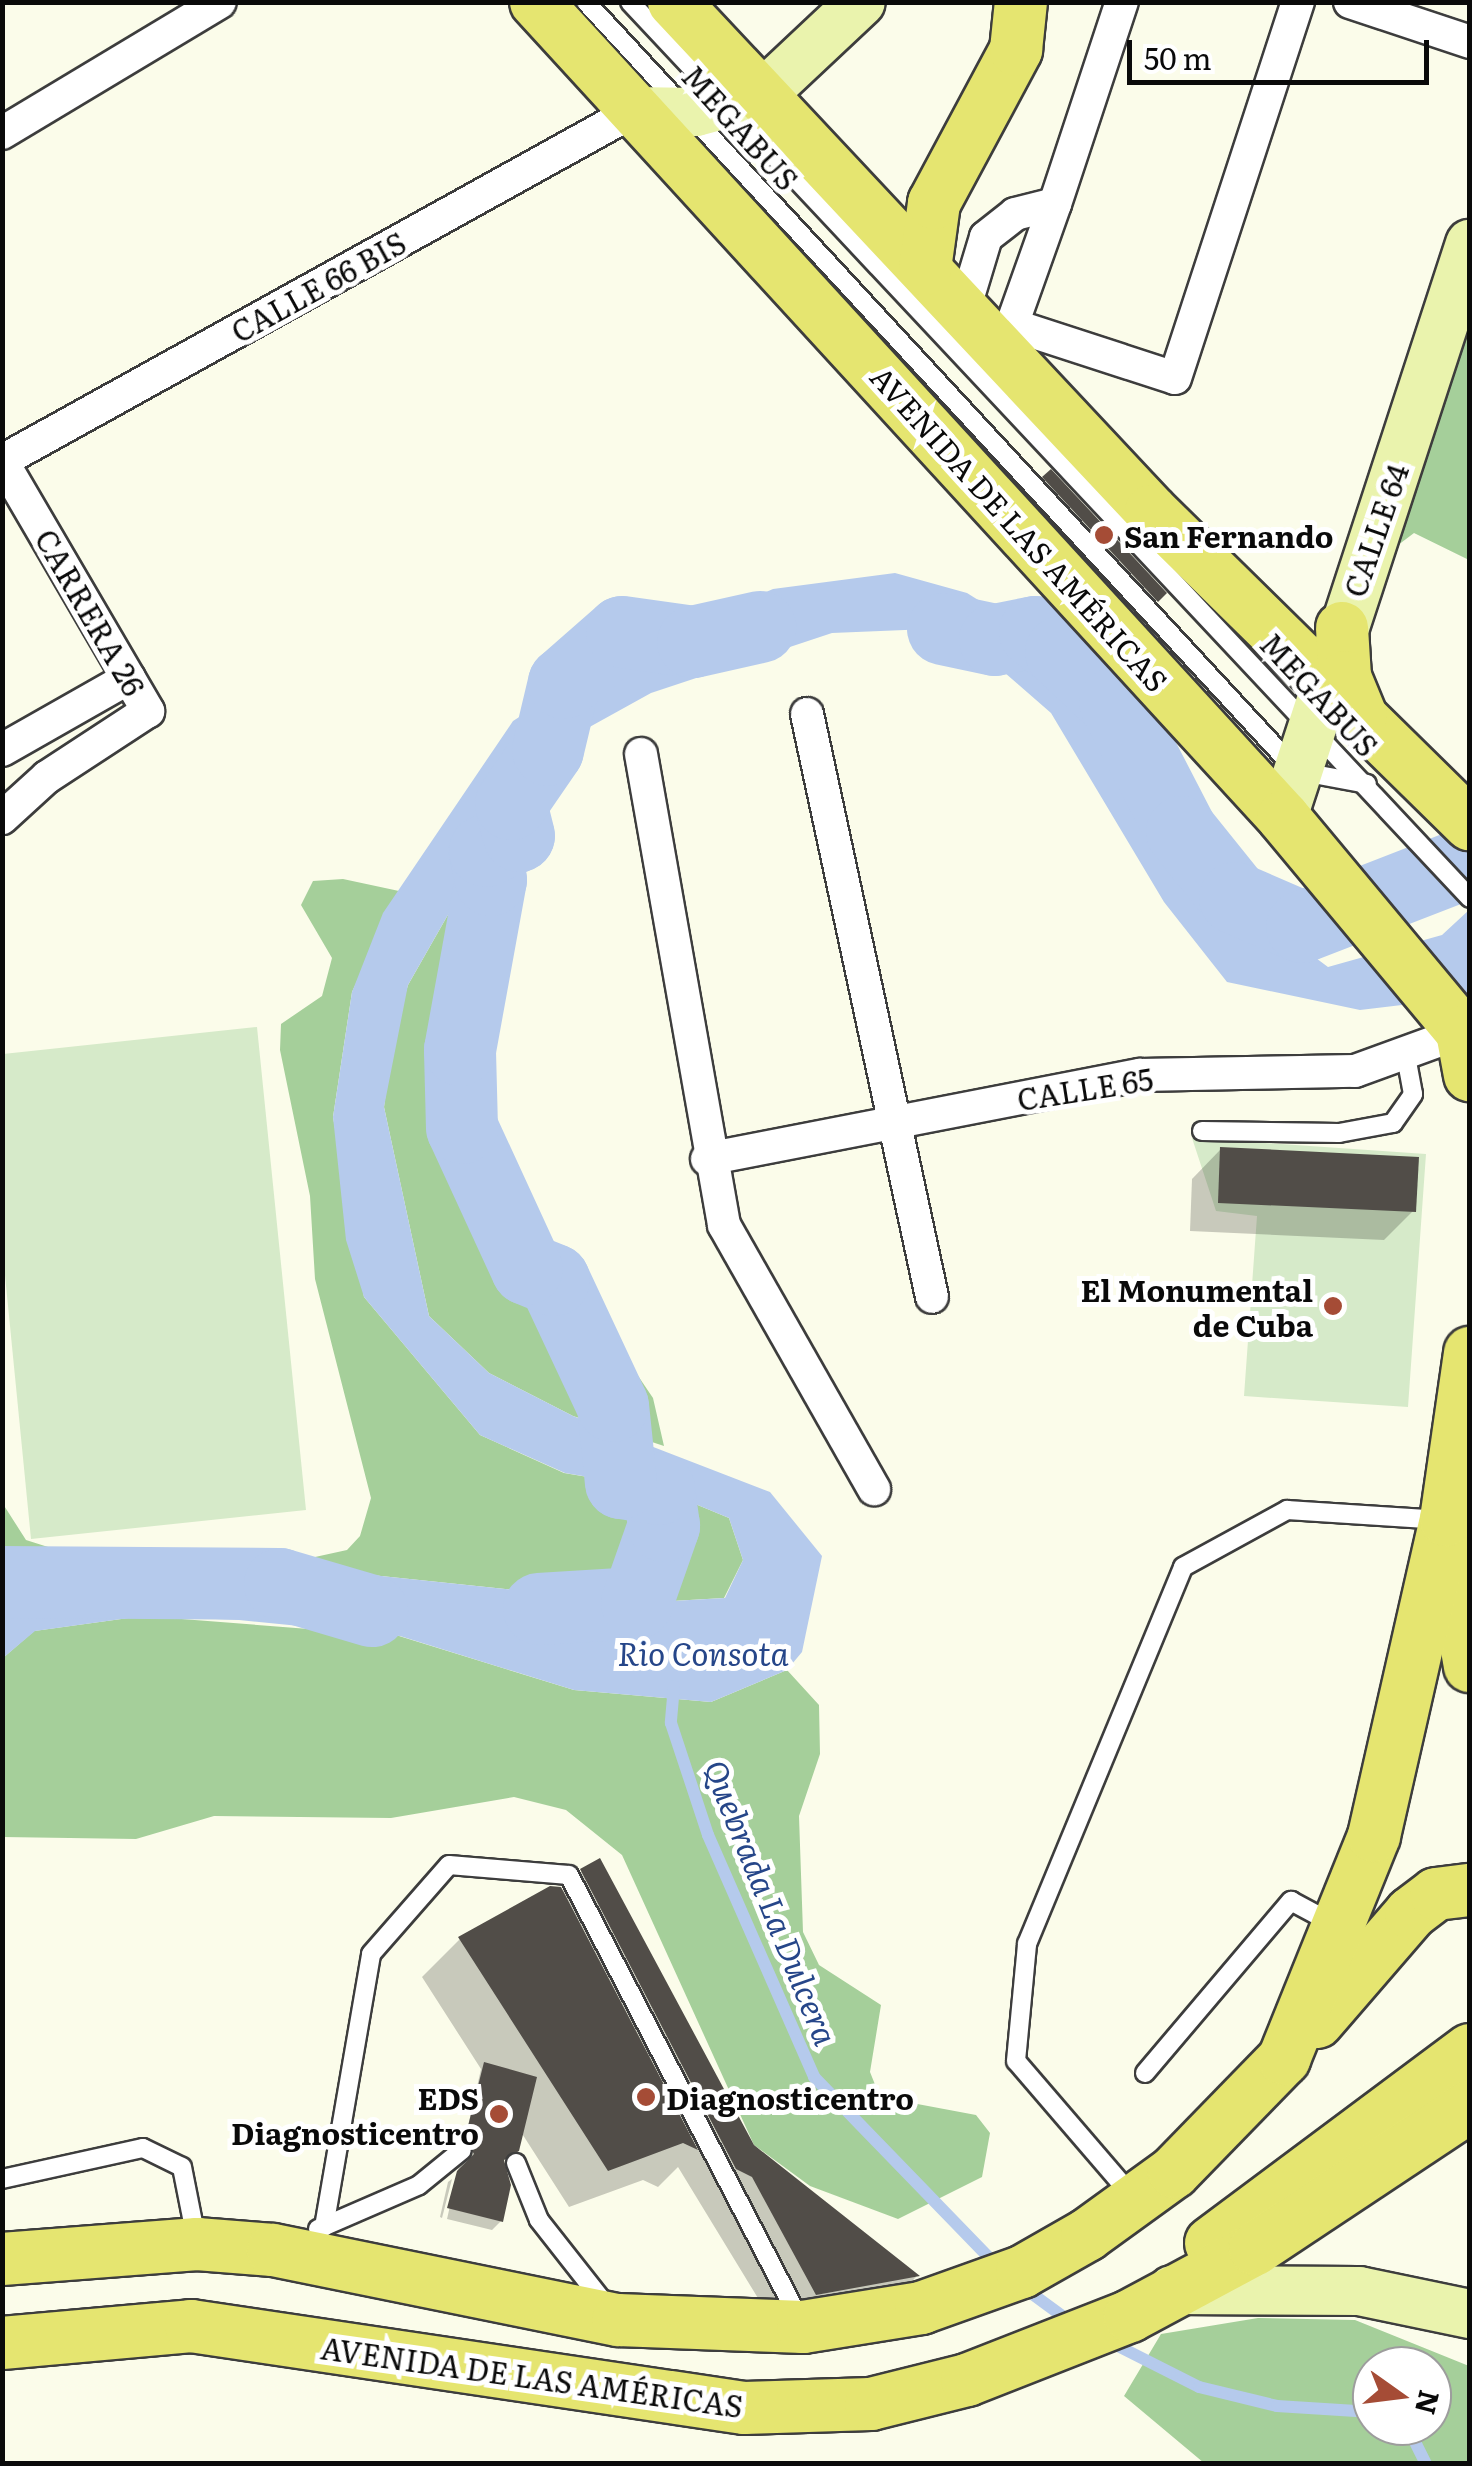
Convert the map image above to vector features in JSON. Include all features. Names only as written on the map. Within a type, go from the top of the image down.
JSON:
[{"type":"main road","name":"AVENIDA DE LAS AMÉRICAS","points":[[536,2],[634,111],[1290,794],[1378,929],[1467,1051]]},
{"type":"main road","points":[[674,2],[730,104],[925,269],[1278,638],[1317,705],[1364,722]]},
{"type":"main road","points":[[925,269],[934,202],[1016,50],[1022,2]]},
{"type":"main road","points":[[1278,638],[1312,648],[1342,628]]},
{"type":"main road","points":[[1342,628],[1344,676],[1364,722],[1458,847]]},
{"type":"main road","points":[[1284,2059],[1341,1928],[1374,1836],[1446,1520],[1470,1353]]},
{"type":"main road","points":[[1446,1520],[1470,1666]]},
{"type":"main road","points":[[2,2259],[197,2244],[272,2250],[618,2320],[803,2327],[921,2308],[1022,2272],[1137,2201],[1284,2059],[1411,1914],[1436,1894],[1470,1890]]},
{"type":"main road","points":[[1151,2303],[1210,2243],[1470,2050]]},
{"type":"main road","name":"AVENIDA DE LAS AMÉRICAS","points":[[2,2343],[191,2326],[744,2408],[871,2404],[967,2380],[1151,2303],[1255,2249],[1470,2106]]},
{"type":"street","points":[[2,133],[220,2]]},
{"type":"street","points":[[634,111],[730,104],[861,2]]},
{"type":"street","points":[[1122,2],[1012,325],[1175,378],[1298,2]]},
{"type":"street","points":[[1350,2],[1470,42]]},
{"type":"street","name":"CALLE 66 BIS","points":[[2,461],[634,111]]},
{"type":"street","points":[[964,310],[986,237],[1015,214],[1056,204]]},
{"type":"street","name":"CALLE 64","points":[[1290,794],[1470,244]]},
{"type":"street","name":"CARRERA 26","points":[[2,461],[148,711],[46,777],[2,818]]},
{"type":"street","points":[[2,750],[129,678]]},
{"type":"street","points":[[808,714],[889,1122],[932,1297]]},
{"type":"street","points":[[641,754],[707,1160],[724,1225],[874,1489]]},
{"type":"street","name":"CALLE 65","points":[[707,1160],[1140,1075],[1355,1071],[1405,1051],[1467,1051]]},
{"type":"street","points":[[1151,2303],[1359,2291],[1470,2314]]},
{"type":"lane","name":"MEGABUS","points":[[586,2],[730,104],[1290,794],[1367,784],[1317,705],[730,104],[630,2]]},
{"type":"lane","points":[[1367,784],[1458,847],[1470,898]]},
{"type":"lane","points":[[1202,1131],[1340,1133],[1394,1123],[1413,1094],[1405,1051]]},
{"type":"lane","points":[[1137,2201],[1016,2061],[1026,1944],[1183,1567],[1288,1510],[1446,1520]]},
{"type":"lane","points":[[324,2226],[371,1954],[449,1865],[569,1875],[756,2221],[803,2327]]},
{"type":"lane","points":[[1145,2073],[1291,1901],[1341,1928]]},
{"type":"lane","points":[[2,2179],[143,2148],[182,2167],[197,2244]]},
{"type":"lane","points":[[272,2250],[419,2185],[462,2150]]},
{"type":"lane","points":[[516,2164],[539,2220],[618,2320]]},
{"type":"green space","points":[[1469,244],[1469,560],[1414,533],[1361,573]]},
{"type":"green space","points":[[511,804],[521,858],[480,957],[474,1004],[438,1027],[433,1115],[477,1217],[499,1246],[605,1327],[653,1398],[664,1446],[573,1416],[489,1373],[429,1316],[384,1107],[393,1036],[408,985]]},
{"type":"green space","points":[[343,879],[399,891],[352,992],[333,1117],[364,1297],[480,1435],[564,1473],[659,1489],[729,1518],[743,1560],[724,1598],[637,1603],[362,1574],[3,1588],[3,1504],[26,1540],[89,1560],[315,1557],[347,1550],[360,1536],[371,1498],[315,1279],[310,1196],[280,1050],[281,1024],[322,996],[332,958],[301,905],[313,881]]},
{"type":"green space","points":[[257,1027],[306,1510],[31,1539],[3,1255],[3,1054]]},
{"type":"green space","name":"El Monumental de Cuba","points":[[1192,1138],[1426,1154],[1408,1407],[1244,1396],[1257,1216],[1216,1211]]},
{"type":"green space","points":[[143,1616],[399,1636],[574,1690],[711,1702],[787,1670],[819,1705],[820,1754],[799,1816],[803,1932],[819,1965],[881,2005],[870,2072],[880,2097],[976,2115],[990,2133],[982,2177],[898,2219],[810,2186],[754,2145],[622,1855],[566,1810],[514,1797],[391,1818],[214,1816],[136,1839],[3,1837],[3,1658],[34,1631]]},
{"type":"green space","points":[[1258,2318],[1355,2320],[1419,2346],[1352,2346],[1352,2446],[1452,2446],[1452,2359],[1469,2366],[1469,2463],[1204,2463],[1124,2396],[1161,2334]]},
{"type":"water","name":"Rio Consota","points":[[895,573],[967,593],[1061,652],[1150,756],[1181,832],[1235,898],[1328,967],[1442,935],[1469,910],[1469,997],[1360,1010],[1227,982],[1164,902],[1051,713],[974,646],[929,629],[832,633],[651,693],[548,750],[511,804],[408,985],[384,1107],[429,1316],[489,1373],[573,1416],[770,1492],[822,1556],[802,1652],[787,1670],[711,1702],[574,1690],[400,1636],[239,1620],[143,1616],[35,1631],[3,1658],[3,1588],[21,1583],[280,1584],[362,1574],[637,1603],[725,1598],[743,1560],[729,1518],[659,1489],[565,1473],[480,1435],[364,1297],[346,1240],[333,1117],[352,992],[383,913],[513,721],[610,659],[773,589]]},
{"type":"building","points":[[1051,469],[1167,593],[1158,602],[1042,477]]},
{"type":"building","points":[[1220,1147],[1419,1157],[1416,1212],[1218,1203]]},
{"type":"building","points":[[600,1858],[754,2145],[920,2276],[816,2295],[752,2177],[736,2169],[580,1869]]},
{"type":"building","points":[[550,1886],[561,1887],[698,2150],[683,2143],[608,2171],[458,1937]]},
{"type":"building","name":"EDS Diagnosticentro","points":[[484,2062],[537,2077],[519,2151],[504,2160],[511,2185],[503,2222],[447,2208],[457,2171],[474,2154],[465,2138]]},
{"type":"waterway","points":[[539,1609],[637,1603],[664,1526],[659,1489],[621,1483],[613,1406],[554,1280],[527,1269],[462,1128],[460,1050],[491,880],[485,851],[519,836],[511,804],[548,750],[564,683],[622,632],[693,642],[760,627]]},
{"type":"waterway","points":[[943,629],[995,640],[1035,632],[1061,652],[1115,703],[1182,832],[1235,898],[1302,927],[1470,862]]},
{"type":"waterway","points":[[2,1582],[280,1584],[372,1611]]},
{"type":"waterway","name":"Quebrada La Dulcera","points":[[674,1686],[671,1723],[708,1835],[814,2077],[997,2266]]},
{"type":"waterway","name":"Quebrada La Dulcera","points":[[1020,2285],[1072,2323]]},
{"type":"waterway","points":[[1108,2341],[1199,2387],[1277,2406],[1352,2411]]},
{"type":"waterway","points":[[1417,2446],[1426,2464]]},
{"type":"place","name":"San Fernando","points":[[1104,535]]},
{"type":"place","name":"El Monumental de Cuba","points":[[1333,1306]]},
{"type":"place","name":"Diagnosticentro","points":[[646,2097]]},
{"type":"place","name":"EDS Diagnosticentro","points":[[499,2114]]}]
